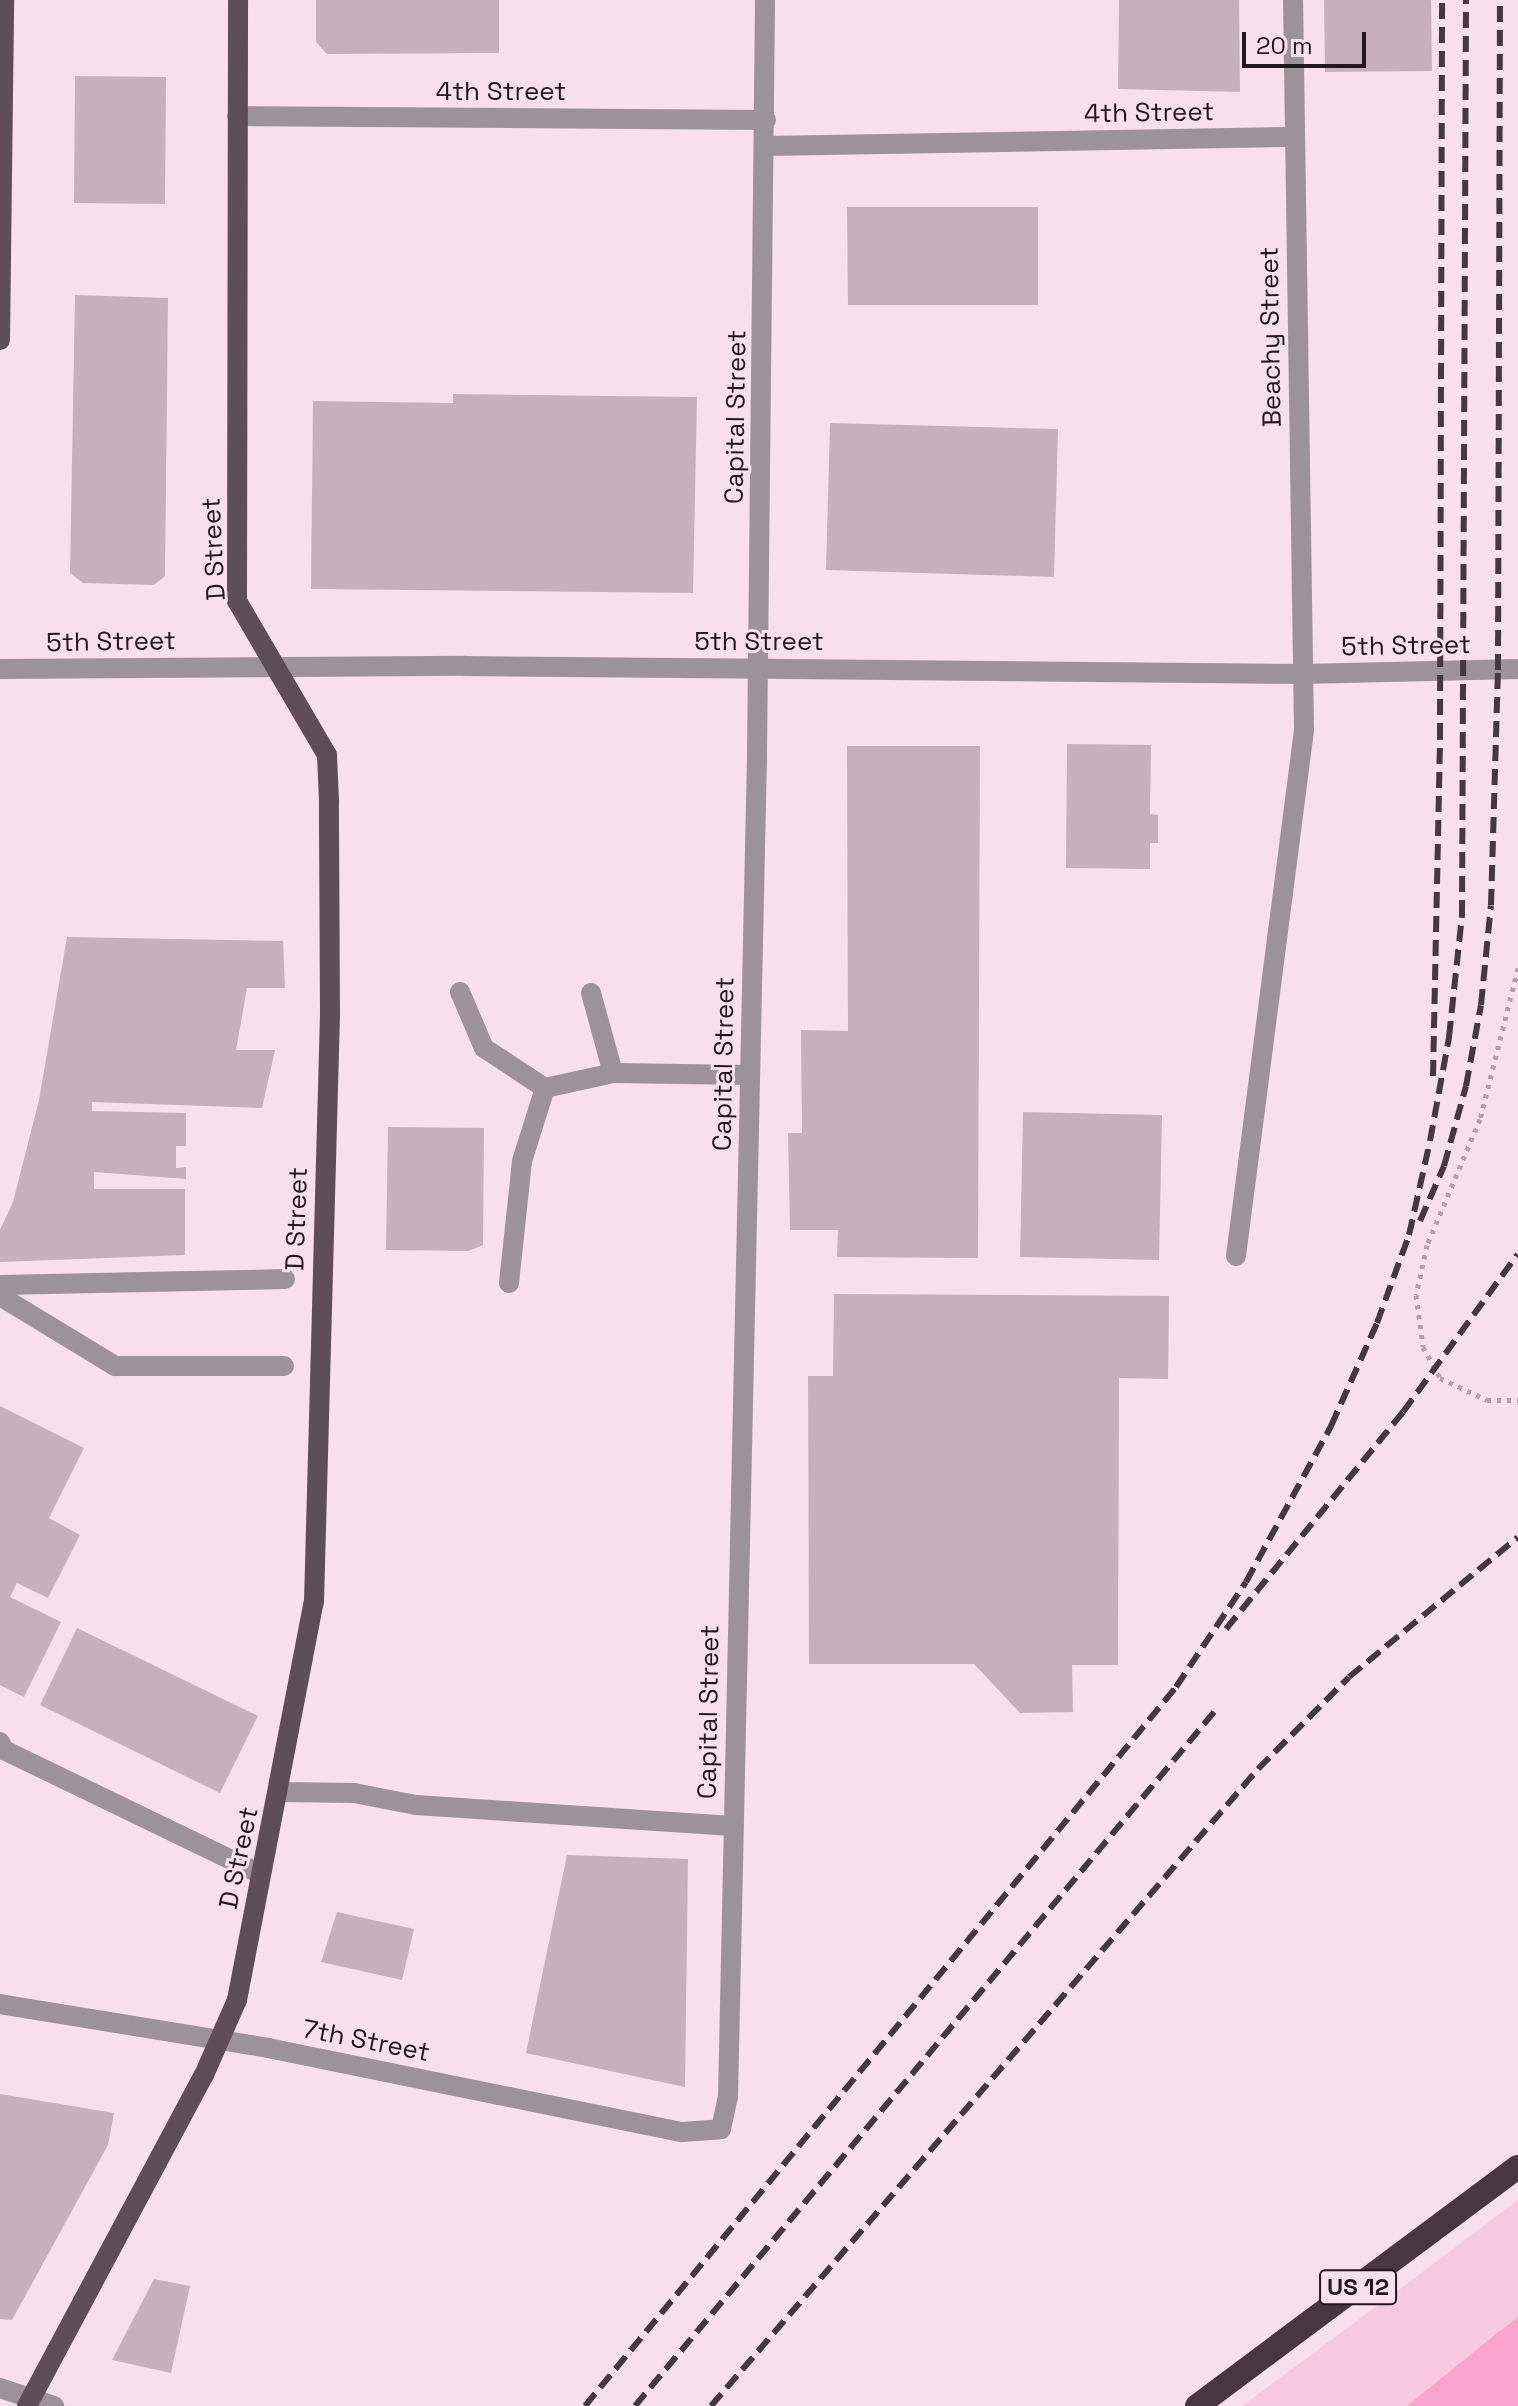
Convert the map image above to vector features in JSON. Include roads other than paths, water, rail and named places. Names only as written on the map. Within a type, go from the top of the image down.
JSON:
[{"type":"highway","name":"US 12","points":[[1197,2406],[1518,2167]]},
{"type":"main road","points":[[0,340],[4,0]]},
{"type":"main road","name":"D Street","points":[[29,2402],[221,2040],[237,2000],[280,1792],[314,1602],[330,1013],[327,755],[272,667],[237,601],[238,0]]},
{"type":"street","name":"Capital Street","points":[[721,2129],[728,2097],[759,667],[765,0]]},
{"type":"street","name":"Beachy Street","points":[[1236,1256],[1304,730],[1293,0]]},
{"type":"street","name":"4th Street","points":[[237,116],[766,120]]},
{"type":"street","name":"4th Street","points":[[765,146],[1293,137]]},
{"type":"street","name":"5th Street","points":[[0,669],[759,667],[1303,674],[1518,669]]},
{"type":"street","points":[[460,992],[484,1048],[545,1088],[613,1073],[750,1075]]},
{"type":"street","points":[[591,993],[613,1073]]},
{"type":"street","points":[[509,1283],[522,1161],[545,1088]]},
{"type":"street","points":[[0,1285],[285,1279]]},
{"type":"street","points":[[0,1296],[115,1366],[284,1366]]},
{"type":"street","points":[[0,1742],[4,1750],[261,1874]]},
{"type":"street","points":[[280,1792],[354,1793],[431,1807],[732,1826]]},
{"type":"street","name":"7th Street","points":[[0,2004],[221,2040],[682,2132],[721,2129]]},
{"type":"street","points":[[0,2388],[29,2402],[54,2406]]},
{"type":"railway","points":[[1433,1076],[1440,739],[1442,0]]},
{"type":"railway","points":[[585,2406],[1176,1687],[1246,1582],[1331,1426],[1377,1323],[1409,1235],[1430,1141],[1449,1037],[1462,916],[1466,0]]},
{"type":"railway","points":[[1420,1221],[1444,1166],[1466,1086],[1481,1005],[1491,905],[1498,670],[1500,0]]},
{"type":"railway","points":[[1226,1629],[1403,1412],[1518,1254]]},
{"type":"railway","points":[[711,2406],[1258,1769],[1349,1677],[1518,1537]]},
{"type":"railway","points":[[635,2406],[1214,1712]]}]
